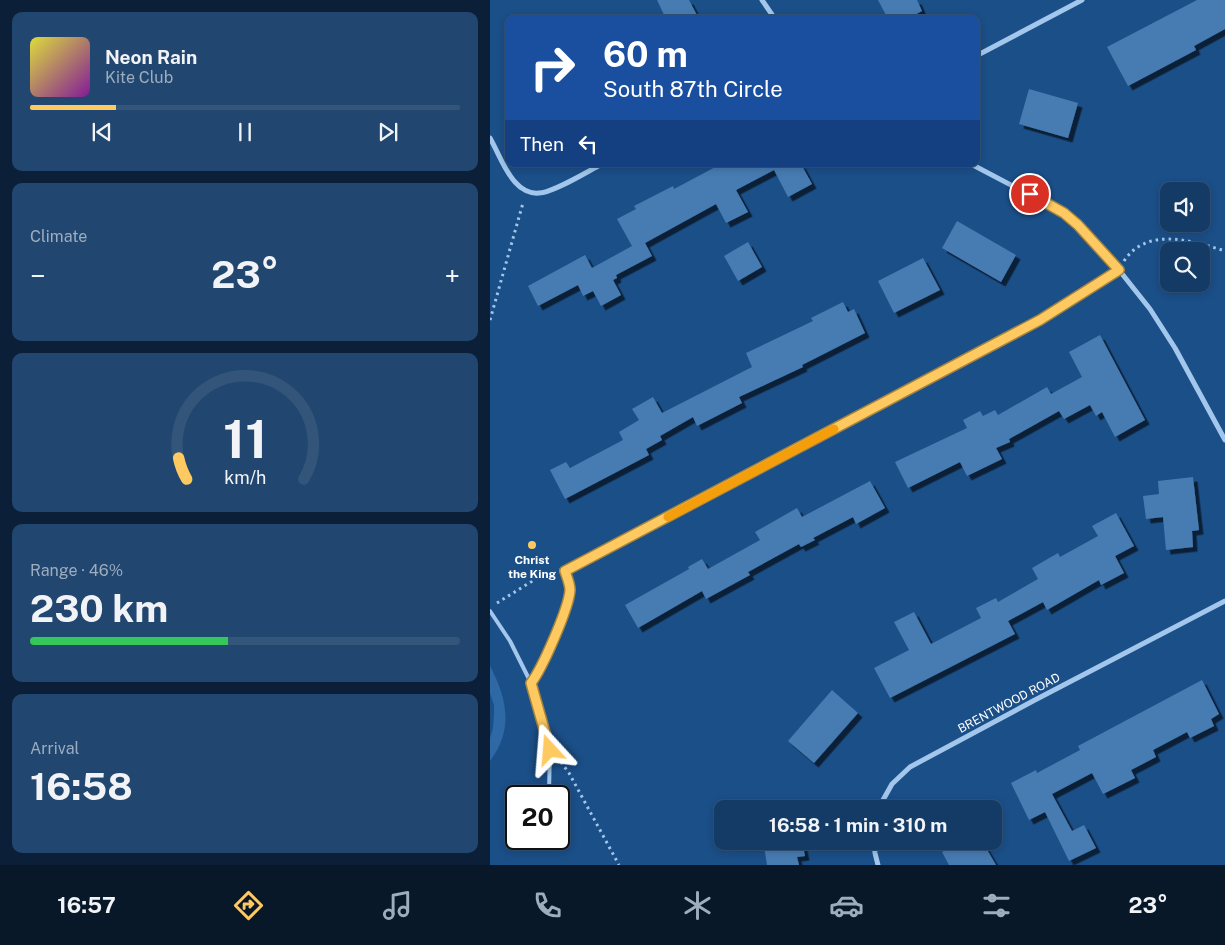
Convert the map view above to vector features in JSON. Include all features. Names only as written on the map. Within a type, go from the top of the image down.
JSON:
[{"type":"street","points":[[762,0],[772,15]]},
{"type":"street","points":[[980,54],[1082,0]]},
{"type":"street","points":[[490,138],[505,166]]},
{"type":"street","points":[[506,167],[511,177],[523,189],[538,194],[551,190],[596,167]]},
{"type":"street","points":[[977,167],[1064,213],[1078,225],[1119,270],[1150,309],[1175,348],[1225,440]]},
{"type":"street","points":[[565,571],[1040,320],[1119,270]]},
{"type":"street","name":"BRENTWOOD ROAD","points":[[883,800],[892,784],[910,767],[1033,700],[1225,601]]},
{"type":"street","points":[[875,850],[878,865]]},
{"type":"lane","points":[[531,683],[543,664],[567,603],[570,590],[565,571]]},
{"type":"lane","points":[[490,611],[510,641],[531,683],[550,750],[549,785]]},
{"type":"path","points":[[490,320],[521,207],[531,192]]},
{"type":"path","points":[[1119,270],[1128,254],[1140,246],[1156,240],[1171,239],[1194,242],[1225,251]]},
{"type":"path","points":[[490,607],[542,574],[565,571]]},
{"type":"path","points":[[569,773],[619,865]]},
{"type":"shaded area","points":[[490,666],[501,690],[504,702],[505,726],[503,738],[490,761],[490,738],[493,728],[494,705],[490,693]]},
{"type":"building","points":[[657,0],[689,0],[697,15],[664,15]]},
{"type":"building","points":[[878,0],[917,0],[922,11],[914,15],[886,15]]},
{"type":"building","points":[[1197,0],[1225,0],[1225,29],[1194,46],[1196,50],[1128,86],[1107,47]]},
{"type":"building","points":[[1029,89],[1078,103],[1068,138],[1019,124]]},
{"type":"building","points":[[715,167],[803,167],[812,184],[788,197],[774,170],[736,190],[748,212],[726,223],[716,204],[645,243],[652,256],[616,275],[617,278],[613,280],[621,295],[601,306],[593,291],[583,296],[578,285],[538,306],[528,286],[585,255],[592,268],[632,246],[617,219],[636,209],[634,206],[673,186],[674,189]]},
{"type":"building","points":[[957,221],[1016,255],[1001,282],[942,248]]},
{"type":"building","points":[[748,242],[762,267],[738,281],[724,256]]},
{"type":"building","points":[[923,258],[940,290],[894,313],[878,281]]},
{"type":"building","points":[[843,302],[848,312],[854,309],[865,333],[802,365],[803,367],[739,397],[742,403],[697,426],[693,417],[660,436],[662,440],[646,449],[649,455],[565,499],[550,470],[566,462],[570,468],[623,440],[619,432],[639,420],[632,409],[653,397],[662,413],[752,367],[746,353],[813,321],[811,318]]},
{"type":"building","points":[[1100,335],[1145,420],[1115,437],[1102,412],[1096,416],[1090,405],[1064,419],[1059,411],[1009,439],[1010,442],[996,448],[1002,459],[967,476],[960,462],[908,488],[895,462],[967,428],[963,420],[980,411],[983,416],[995,410],[998,415],[1047,387],[1051,394],[1082,377],[1069,352]]},
{"type":"building","points":[[1193,477],[1199,530],[1192,531],[1193,547],[1166,550],[1163,517],[1146,519],[1143,496],[1159,494],[1158,481]]},
{"type":"building","points":[[870,481],[885,508],[856,524],[853,517],[813,538],[815,540],[801,547],[799,544],[748,572],[750,575],[706,599],[702,591],[638,628],[625,605],[689,569],[688,567],[702,559],[708,569],[760,540],[755,532],[797,508],[802,517]]},
{"type":"building","points":[[1116,513],[1134,546],[1115,556],[1124,573],[1101,585],[1099,580],[1047,610],[1043,602],[1008,621],[1015,634],[890,698],[874,668],[909,650],[894,622],[914,612],[931,644],[981,618],[976,608],[996,598],[998,602],[1038,579],[1032,568],[1058,553],[1060,557],[1098,536],[1092,526]]},
{"type":"building","points":[[1202,680],[1219,714],[1211,719],[1214,726],[1190,738],[1187,732],[1153,750],[1156,757],[1131,770],[1135,778],[1103,794],[1092,773],[1052,794],[1072,831],[1084,825],[1096,848],[1069,861],[1045,812],[1029,820],[1011,783],[1036,770],[1037,773],[1080,750],[1078,746]]},
{"type":"building","points":[[832,690],[858,713],[814,763],[788,741]]},
{"type":"building","points":[[765,850],[804,850],[805,856],[797,857],[799,865],[767,865]]},
{"type":"building","points":[[945,850],[987,850],[996,865],[949,865],[942,852]]},
{"type":"slow traffic","points":[[668,517],[834,429]]},
{"type":"place","name":"Christ the King","points":[[532,545]]},
{"type":"route","points":[[550,750],[531,683],[543,664],[567,603],[570,590],[565,571],[1040,320],[1119,270],[1078,225],[1064,213],[1030,194]]}]
